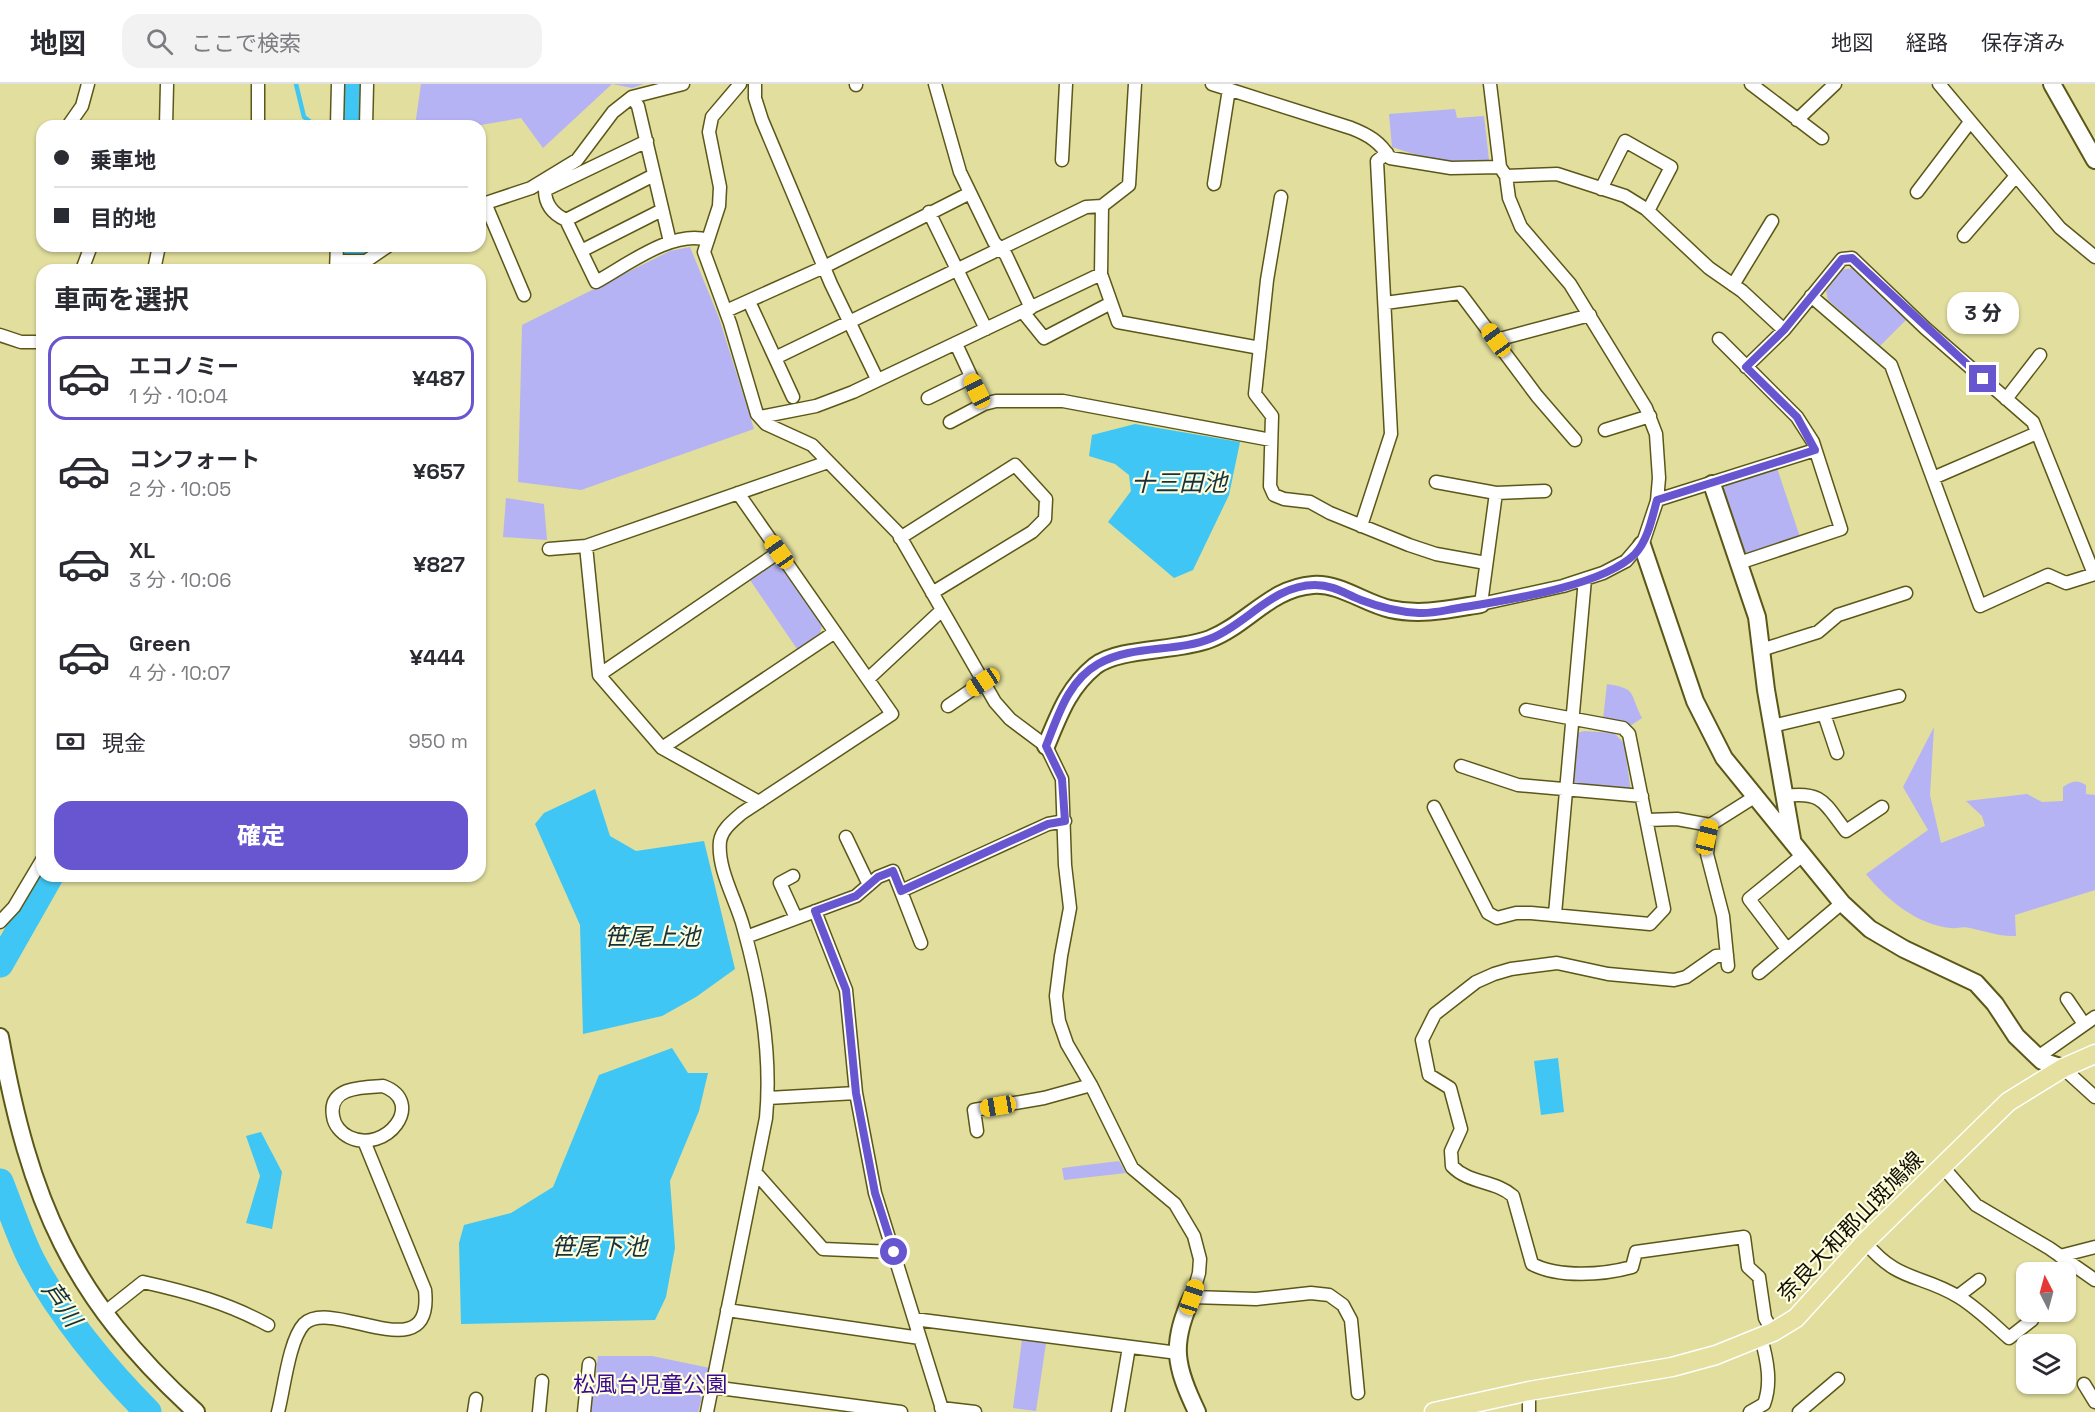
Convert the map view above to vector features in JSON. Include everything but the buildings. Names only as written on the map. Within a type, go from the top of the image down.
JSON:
[{"type":"main road","name":"奈良大和郡山斑鳩線","points":[[1434,1412],[1529,1391],[1672,1367],[1716,1355],[1767,1335],[1796,1318],[1865,1242],[2008,1102],[2063,1068],[2095,1054]]},
{"type":"street","points":[[72,120],[82,106],[88,84]]},
{"type":"street","points":[[165,120],[167,84]]},
{"type":"street","points":[[258,84],[258,120]]},
{"type":"street","points":[[337,120],[338,84]]},
{"type":"street","points":[[366,120],[367,84]]},
{"type":"street","points":[[486,203],[531,188],[577,160],[613,112],[632,97],[683,84]]},
{"type":"street","points":[[740,84],[712,117],[709,132],[720,188],[719,206],[704,252],[726,311],[760,417],[766,424],[812,445],[900,538],[995,702],[1010,719],[1046,746],[1062,779],[1065,865],[1070,908],[1060,956],[1057,1004],[1059,1021],[1067,1044],[1091,1085],[1132,1168],[1175,1204],[1194,1236],[1200,1259],[1199,1273],[1192,1297],[1182,1318],[1176,1342],[1184,1383],[1197,1412]]},
{"type":"street","points":[[755,84],[755,98],[762,120],[824,267],[877,379]]},
{"type":"street","points":[[935,84],[960,172],[994,242],[1006,255],[1027,310],[1044,338],[1111,303]]},
{"type":"street","points":[[1062,160],[1066,84]]},
{"type":"street","points":[[775,358],[1086,207],[1102,206],[1129,185],[1135,84]]},
{"type":"street","points":[[1212,84],[1229,89],[1251,89],[1370,136],[1390,158],[1420,164],[1557,174],[1625,196],[1648,211],[1709,268],[1733,285],[1784,330]]},
{"type":"street","points":[[1046,746],[1067,696],[1081,678],[1098,664],[1138,652],[1185,647],[1209,640],[1231,630],[1262,605],[1293,588],[1314,585],[1337,587],[1360,600],[1390,609],[1421,614],[1480,604],[1585,579],[1615,567],[1642,545],[1657,500],[1656,434],[1650,416],[1590,315],[1556,265],[1521,227],[1509,198],[1503,171],[1490,84]]},
{"type":"street","points":[[1750,84],[1822,138]]},
{"type":"street","points":[[1797,120],[1834,84]]},
{"type":"street","points":[[1939,84],[2060,228],[2095,256]]},
{"type":"street","points":[[2052,84],[2095,160]]},
{"type":"street","points":[[1214,184],[1229,89]]},
{"type":"street","points":[[632,97],[638,106],[670,242]]},
{"type":"street","points":[[1917,192],[1970,122]]},
{"type":"street","points":[[646,141],[545,190],[545,199],[555,215],[566,220],[596,282],[670,242],[696,236],[708,240]]},
{"type":"street","points":[[1601,189],[1625,141],[1671,166],[1648,211]]},
{"type":"street","points":[[1361,526],[1391,434],[1377,161],[1387,153]]},
{"type":"street","points":[[566,220],[654,175]]},
{"type":"street","points":[[1964,236],[2016,176]]},
{"type":"street","points":[[726,311],[824,267],[970,193]]},
{"type":"street","points":[[1281,197],[1267,280],[1255,394],[1272,416],[1270,486],[1274,495],[1284,499],[1310,502],[1361,526],[1436,554],[1486,563]]},
{"type":"street","points":[[1102,206],[1101,274],[1118,322],[1260,348]]},
{"type":"street","points":[[581,251],[662,210]]},
{"type":"street","points":[[486,211],[525,296]]},
{"type":"street","points":[[929,213],[986,329]]},
{"type":"street","points":[[1733,285],[1772,220]]},
{"type":"street","points":[[366,252],[366,261]]},
{"type":"street","points":[[348,264],[366,261],[379,252]]},
{"type":"street","points":[[1746,367],[1784,330],[1811,296],[1842,259],[1852,258],[1925,328],[2033,422],[2094,574],[2066,584],[2048,575],[1982,610],[1891,365],[1811,296]]},
{"type":"street","points":[[760,417],[816,405],[853,392],[1101,274]]},
{"type":"street","points":[[1384,303],[1460,293],[1537,396],[1575,440]]},
{"type":"street","points":[[752,308],[793,397]]},
{"type":"street","points":[[1496,340],[1590,315]]},
{"type":"street","points":[[1719,339],[1797,417],[1815,450],[1841,529],[1739,563]]},
{"type":"street","points":[[4,340],[36,342]]},
{"type":"street","points":[[956,344],[984,404]]},
{"type":"street","points":[[2006,399],[2040,355]]},
{"type":"street","points":[[928,398],[971,377]]},
{"type":"street","points":[[950,422],[984,404],[996,401],[1063,401],[1271,440]]},
{"type":"street","points":[[1605,430],[1650,416]]},
{"type":"street","points":[[1933,478],[2037,433]]},
{"type":"street","points":[[1657,500],[1815,450]]},
{"type":"street","points":[[549,549],[586,546],[828,462]]},
{"type":"street","points":[[900,538],[1015,465],[1046,499],[1045,519],[1032,532],[932,593]]},
{"type":"street","points":[[1436,482],[1496,493],[1545,490]]},
{"type":"street","points":[[1712,484],[1756,617],[1772,726],[1798,860],[1836,908],[1904,949],[1976,983],[1995,1005],[2016,1036],[2042,1061],[2063,1068],[2095,1097]]},
{"type":"street","points":[[707,1412],[768,1098],[758,996],[746,937],[721,857],[720,840],[726,828],[759,802],[892,714],[738,493]]},
{"type":"street","points":[[1480,604],[1496,493]]},
{"type":"street","points":[[1642,545],[1706,727],[1724,758],[1793,841]]},
{"type":"street","points":[[586,546],[598,675],[662,748],[759,802]]},
{"type":"street","points":[[598,675],[779,552]]},
{"type":"street","points":[[1555,914],[1585,579]]},
{"type":"street","points":[[1761,650],[1818,632],[1838,615],[1906,593]]},
{"type":"street","points":[[867,679],[942,610]]},
{"type":"street","points":[[662,748],[835,633]]},
{"type":"street","points":[[948,706],[983,682]]},
{"type":"street","points":[[1772,726],[1899,696]]},
{"type":"street","points":[[1434,807],[1488,913],[1497,918],[1516,913],[1555,914],[1650,924],[1657,917],[1664,909],[1629,734],[1623,728],[1526,710]]},
{"type":"street","points":[[1824,714],[1837,753]]},
{"type":"street","points":[[1461,766],[1518,785],[1642,796]]},
{"type":"street","points":[[1785,796],[1807,793],[1822,800],[1846,831],[1882,807]]},
{"type":"street","points":[[1647,820],[1677,819],[1710,825],[1756,796]]},
{"type":"street","points":[[901,891],[1048,824],[1065,821]]},
{"type":"street","points":[[1710,825],[1707,854],[1723,916],[1727,961],[1716,956],[1686,977],[1674,980],[1620,975],[1557,963],[1511,969],[1476,982],[1443,1006],[1435,1014],[1422,1040],[1429,1075],[1450,1088],[1461,1129],[1451,1151],[1452,1166],[1462,1176],[1505,1189],[1513,1196],[1532,1264],[1546,1271],[1612,1273],[1632,1267],[1636,1252],[1744,1237],[1748,1267],[1759,1277],[1767,1335],[1767,1408],[1750,1412]]},
{"type":"street","points":[[846,837],[869,885]]},
{"type":"street","points":[[1787,950],[1749,899],[1798,860]]},
{"type":"street","points":[[0,922],[14,907],[36,870]]},
{"type":"street","points":[[746,937],[856,896],[878,877],[893,871],[921,943]]},
{"type":"street","points":[[793,876],[780,883],[796,918]]},
{"type":"street","points":[[1759,973],[1836,908]]},
{"type":"street","points":[[815,911],[846,990],[856,1093],[875,1193],[942,1410],[975,1412]]},
{"type":"street","points":[[2067,999],[2084,1024]]},
{"type":"street","points":[[2038,1057],[2095,1017]]},
{"type":"street","points":[[0,1037],[20,1138],[43,1204],[78,1277],[149,1368],[196,1412]]},
{"type":"street","points":[[977,1131],[974,1110],[1044,1098],[1091,1085]]},
{"type":"street","points":[[383,1086],[393,1090],[400,1100],[402,1113],[395,1128],[380,1138],[364,1141],[351,1138],[341,1132],[334,1121],[331,1107],[335,1097],[344,1091],[368,1087],[383,1086]]},
{"type":"street","points":[[768,1098],[856,1093]]},
{"type":"street","points":[[278,1412],[296,1336],[305,1323],[317,1317],[328,1317],[384,1330],[406,1329],[421,1320],[426,1305],[425,1290],[364,1141]]},
{"type":"street","points":[[1942,1166],[1976,1205],[2095,1280]]},
{"type":"street","points":[[755,1172],[823,1249],[894,1252]]},
{"type":"street","points":[[1865,1242],[1881,1262],[1894,1270],[1958,1296],[2009,1338],[2029,1322]]},
{"type":"street","points":[[2060,1256],[2095,1247]]},
{"type":"street","points":[[1958,1296],[1979,1280]]},
{"type":"street","points":[[104,1313],[143,1282],[198,1294],[238,1309],[268,1325]]},
{"type":"street","points":[[1192,1297],[1256,1299],[1311,1293],[1329,1295],[1343,1305],[1351,1320],[1358,1393]]},
{"type":"street","points":[[728,1310],[920,1338]]},
{"type":"street","points":[[914,1319],[1178,1353]]},
{"type":"street","points":[[1118,1412],[1129,1347]]},
{"type":"street","points":[[584,1412],[589,1364]]},
{"type":"street","points":[[1799,1412],[1838,1379]]},
{"type":"street","points":[[539,1412],[542,1382]]},
{"type":"street","points":[[2084,1384],[2095,1402]]},
{"type":"street","points":[[712,1387],[901,1412]]},
{"type":"street","points":[[1529,1391],[1529,1412]]},
{"type":"street","points":[[474,1412],[476,1399]]},
{"type":"green space","points":[[421,84],[612,84],[543,148],[521,118],[486,124],[486,120],[416,120]]},
{"type":"green space","points":[[612,84],[644,84],[632,88]]},
{"type":"green space","points":[[1455,109],[1457,118],[1484,116],[1489,160],[1482,163],[1432,160],[1392,147],[1389,114]]},
{"type":"green space","points":[[690,247],[719,318],[754,429],[581,490],[518,482],[522,325],[670,251]]},
{"type":"green space","points":[[1852,268],[1906,320],[1880,346],[1828,300],[1826,291],[1842,270]]},
{"type":"green space","points":[[1777,468],[1800,537],[1751,554],[1741,551],[1722,492],[1727,483]]},
{"type":"green space","points":[[506,498],[544,504],[547,540],[503,537]]},
{"type":"green space","points":[[774,564],[784,567],[822,625],[820,633],[797,649],[750,580]]},
{"type":"green space","points":[[1607,684],[1628,690],[1642,718],[1630,726],[1627,723],[1603,719]]},
{"type":"green space","points":[[1934,727],[1930,795],[1941,843],[1985,826],[1982,816],[1966,801],[2027,794],[2042,802],[2063,801],[2063,787],[2077,781],[2086,785],[2086,794],[2095,795],[2095,890],[2015,915],[2016,936],[1998,935],[1967,927],[1938,926],[1914,916],[1883,893],[1866,874],[1928,830],[1903,787]]},
{"type":"green space","points":[[1584,731],[1614,733],[1624,743],[1631,792],[1573,789],[1577,733]]},
{"type":"green space","points":[[1119,1161],[1126,1173],[1064,1180],[1062,1168]]},
{"type":"green space","points":[[1022,1340],[1046,1343],[1036,1411],[1013,1408]]},
{"type":"green space","name":"松風台児童公園","points":[[598,1356],[652,1356],[710,1368],[698,1412],[591,1412]]},
{"type":"water","name":"十三田池","points":[[1135,424],[1240,442],[1229,495],[1193,570],[1174,578],[1108,522],[1131,491],[1129,475],[1115,464],[1089,456],[1092,435]]},
{"type":"water","name":"笹尾上池","points":[[595,789],[610,836],[636,851],[704,841],[735,969],[696,997],[662,1016],[583,1034],[580,925],[535,824],[544,813]]},
{"type":"water","name":"笹尾下池","points":[[672,1048],[688,1073],[708,1073],[699,1111],[670,1181],[675,1248],[666,1297],[655,1320],[461,1324],[459,1243],[464,1225],[511,1213],[553,1187],[599,1075]]},
{"type":"water","points":[[1558,1058],[1564,1112],[1541,1115],[1534,1061]]},
{"type":"water","points":[[261,1132],[282,1172],[272,1229],[246,1223],[260,1176],[246,1136]]},
{"type":"waterway","points":[[296,84],[304,117],[308,120]]},
{"type":"waterway","name":"芦川","points":[[353,84],[354,120]]},
{"type":"waterway","name":"芦川","points":[[353,252],[353,264]]},
{"type":"waterway","name":"芦川","points":[[0,964],[47,882]]},
{"type":"waterway","name":"芦川","points":[[0,1182],[27,1250],[42,1279],[69,1320],[100,1359],[148,1412]]},
{"type":"route","points":[[894,1252],[875,1193],[856,1093],[846,990],[815,911],[856,896],[878,877],[893,871],[901,891],[1048,824],[1065,821],[1062,779],[1046,746],[1067,696],[1081,678],[1098,664],[1118,656],[1185,647],[1209,640],[1231,630],[1262,605],[1293,588],[1314,585],[1337,587],[1360,600],[1390,609],[1421,614],[1524,596],[1563,586],[1615,567],[1626,561],[1642,545],[1657,500],[1815,450],[1808,432],[1797,417],[1746,367],[1784,330],[1842,259],[1852,258],[1925,328],[1983,379]]}]
